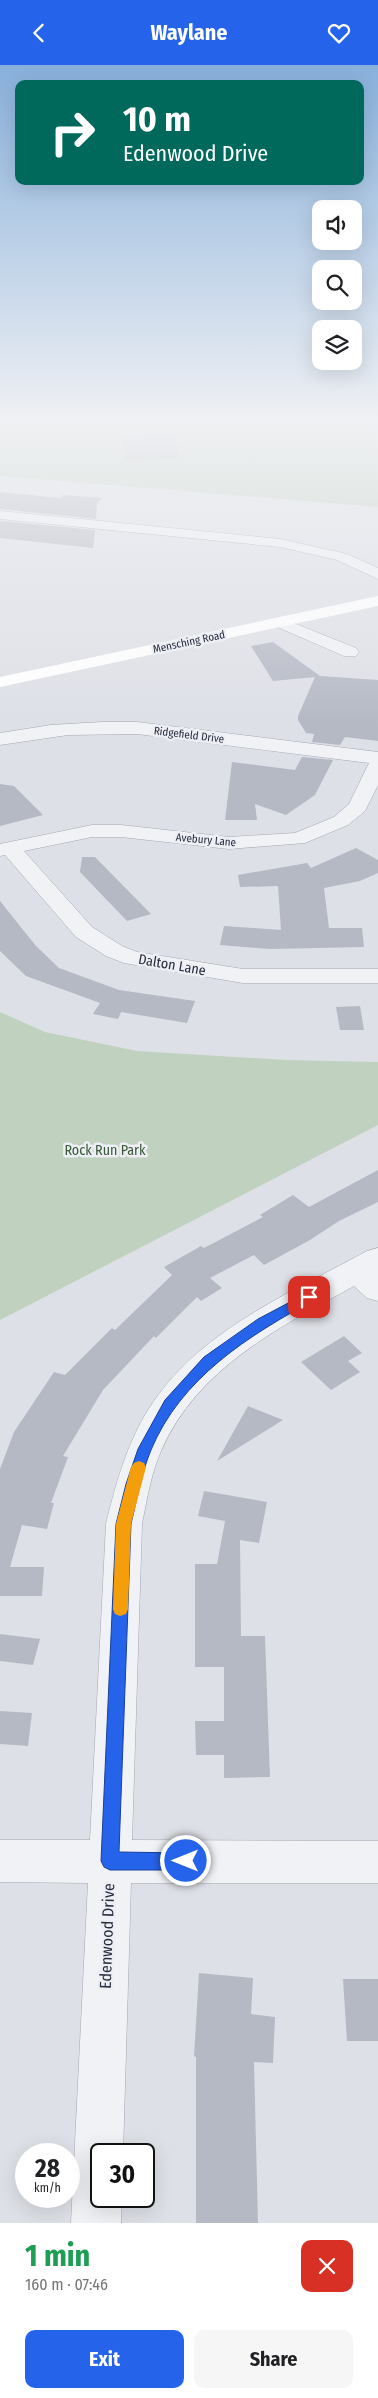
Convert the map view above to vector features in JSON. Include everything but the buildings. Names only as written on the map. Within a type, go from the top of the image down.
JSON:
[{"type":"street","points":[[87,524],[289,544],[342,557],[378,574]]},
{"type":"street","name":"Mensching Road","points":[[0,682],[378,601]]},
{"type":"street","points":[[281,623],[350,652]]},
{"type":"street","name":"Ridgefield Drive","points":[[0,739],[49,730],[100,726],[137,728],[378,758]]},
{"type":"street","name":"Avebury Lane","points":[[5,849],[92,831],[121,831],[229,843],[298,839],[341,821],[358,807],[378,764]]},
{"type":"street","name":"Dalton Lane","points":[[5,849],[84,932],[114,951],[132,958],[243,977],[378,976]]},
{"type":"street","name":"Edenwood Drive","points":[[96,2223],[124,1524],[133,1484],[145,1449],[170,1404],[209,1361],[262,1323],[371,1273]]},
{"type":"street","points":[[0,1861],[378,1862]]},
{"type":"green space","name":"Rock Run Park","points":[[0,1012],[45,1032],[137,1051],[287,1060],[378,1062],[378,1125],[0,1320]]},
{"type":"slow traffic","points":[[120,1609],[124,1524],[139,1467]]},
{"type":"route","points":[[186,1861],[110,1861],[124,1524],[133,1484],[145,1449],[170,1404],[209,1361],[262,1323],[309,1297]]}]
